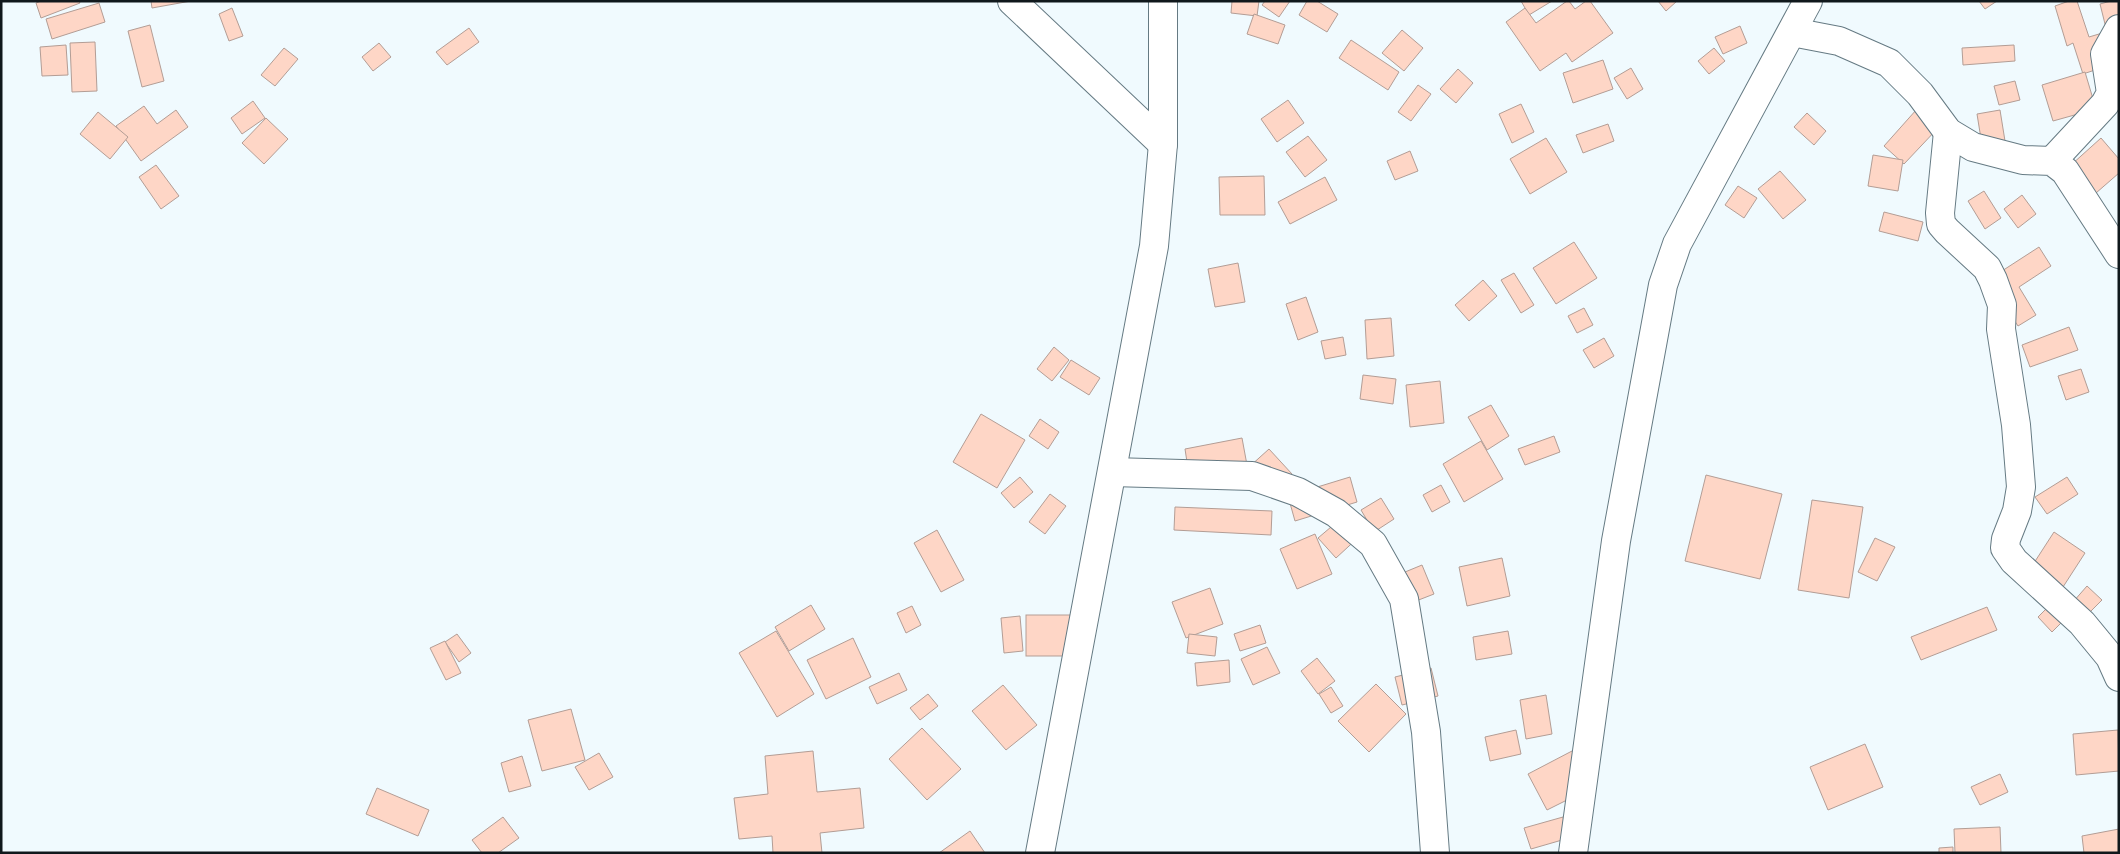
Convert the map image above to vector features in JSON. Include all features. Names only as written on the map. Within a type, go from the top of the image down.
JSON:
[{"type":"street","points":[[1012,1],[1163,144]]},
{"type":"street","points":[[1040,853],[1154,246],[1163,144],[1163,1]]},
{"type":"street","points":[[1573,853],[1616,540],[1663,285],[1678,244],[1808,1]]},
{"type":"street","points":[[2052,161],[2105,104],[2111,93],[2105,54],[2119,29]]},
{"type":"street","points":[[1792,32],[1839,41],[1889,63],[1920,94],[1948,132],[1973,147],[2023,160],[2052,161],[2065,171],[2119,254]]},
{"type":"street","points":[[1948,132],[1940,213],[1941,224],[1987,268],[1994,280],[2002,305],[2002,329],[2016,424],[2021,487],[2017,511],[2006,539],[2005,548],[2014,561],[2082,623],[2110,657],[2119,677]]},
{"type":"street","points":[[1112,472],[1252,476],[1298,492],[1336,513],[1374,544],[1404,599],[1426,732],[1435,853]]},
{"type":"building","points":[[41,1],[79,1],[80,3],[41,18],[36,3]]},
{"type":"building","points":[[151,1],[191,1],[152,8]]},
{"type":"building","points":[[1232,1],[1259,1],[1257,16],[1231,13]]},
{"type":"building","points":[[1265,1],[1290,1],[1279,17],[1262,5]]},
{"type":"building","points":[[1307,1],[1317,1],[1338,14],[1327,32],[1299,15]]},
{"type":"building","points":[[1521,1],[1552,1],[1529,15]]},
{"type":"building","points":[[1567,1],[1575,9],[1586,1],[1590,1],[1613,33],[1572,62],[1566,53],[1540,71],[1506,22],[1525,8],[1536,23]]},
{"type":"building","points":[[1658,1],[1677,1],[1666,11]]},
{"type":"building","points":[[1979,1],[1997,1],[1985,9]]},
{"type":"building","points":[[2069,1],[2077,1],[2089,37],[2119,28],[2119,62],[2083,74],[2073,43],[2067,46],[2055,6]]},
{"type":"building","points":[[2119,1],[2119,28],[2107,32],[2100,4]]},
{"type":"building","points":[[99,3],[105,22],[52,39],[46,19]]},
{"type":"building","points":[[232,8],[243,36],[229,41],[219,14]]},
{"type":"building","points":[[1254,14],[1285,25],[1278,44],[1247,34]]},
{"type":"building","points":[[150,25],[164,81],[142,87],[128,31]]},
{"type":"building","points":[[1740,26],[1747,43],[1723,54],[1715,37]]},
{"type":"building","points":[[469,28],[479,42],[447,65],[436,52]]},
{"type":"building","points":[[1402,30],[1423,48],[1404,71],[1382,53]]},
{"type":"building","points":[[1351,40],[1399,72],[1388,90],[1339,58]]},
{"type":"building","points":[[95,42],[97,91],[72,92],[70,43]]},
{"type":"building","points":[[379,43],[391,57],[373,71],[362,57]]},
{"type":"building","points":[[66,45],[68,75],[42,76],[40,47]]},
{"type":"building","points":[[2014,45],[2015,61],[1963,65],[1962,48]]},
{"type":"building","points":[[284,48],[298,59],[275,86],[261,75]]},
{"type":"building","points":[[1714,48],[1725,61],[1709,74],[1698,61]]},
{"type":"building","points":[[1603,60],[1613,89],[1573,103],[1563,73]]},
{"type":"building","points":[[1631,68],[1643,89],[1627,99],[1614,78]]},
{"type":"building","points":[[1458,69],[1473,83],[1456,103],[1440,89]]},
{"type":"building","points":[[2085,72],[2096,109],[2053,121],[2042,85]]},
{"type":"building","points":[[2015,81],[2020,100],[1999,105],[1994,86]]},
{"type":"building","points":[[1418,85],[1431,94],[1411,121],[1398,112]]},
{"type":"building","points":[[1288,100],[1304,123],[1277,142],[1261,119]]},
{"type":"building","points":[[253,101],[265,118],[242,134],[231,118]]},
{"type":"building","points":[[1521,104],[1534,132],[1512,143],[1499,114]]},
{"type":"building","points":[[144,106],[157,124],[176,110],[188,127],[141,161],[116,126]]},
{"type":"building","points":[[1917,109],[1938,128],[1904,164],[1884,146]]},
{"type":"building","points":[[2000,110],[2005,141],[1982,145],[1977,114]]},
{"type":"building","points":[[98,112],[128,137],[110,159],[80,134]]},
{"type":"building","points":[[1807,113],[1826,131],[1814,145],[1794,127]]},
{"type":"building","points":[[266,118],[288,139],[264,164],[242,143]]},
{"type":"building","points":[[1608,124],[1614,141],[1583,153],[1576,135]]},
{"type":"building","points":[[1308,136],[1327,160],[1305,177],[1286,152]]},
{"type":"building","points":[[1546,138],[1567,172],[1530,194],[1510,159]]},
{"type":"building","points":[[2101,138],[2119,159],[2119,173],[2096,193],[2071,165]]},
{"type":"building","points":[[1410,151],[1418,171],[1395,180],[1387,161]]},
{"type":"building","points":[[1873,155],[1903,160],[1898,191],[1868,186]]},
{"type":"building","points":[[156,165],[179,196],[161,209],[139,177]]},
{"type":"building","points":[[1780,171],[1806,200],[1783,219],[1758,189]]},
{"type":"building","points":[[1264,176],[1265,215],[1220,215],[1219,177]]},
{"type":"building","points":[[1325,177],[1337,200],[1290,224],[1278,202]]},
{"type":"building","points":[[1738,186],[1757,198],[1744,218],[1725,205]]},
{"type":"building","points":[[1984,191],[2001,218],[1985,229],[1968,201]]},
{"type":"building","points":[[2022,195],[2036,214],[2018,228],[2004,209]]},
{"type":"building","points":[[1884,212],[1923,222],[1918,241],[1879,231]]},
{"type":"building","points":[[1574,242],[1597,278],[1556,304],[1533,268]]},
{"type":"building","points":[[2039,247],[2051,266],[2019,287],[2036,315],[2018,326],[1988,280]]},
{"type":"building","points":[[1238,263],[1245,302],[1215,307],[1208,269]]},
{"type":"building","points":[[1514,273],[1534,305],[1521,313],[1501,280]]},
{"type":"building","points":[[1483,280],[1497,296],[1469,321],[1455,305]]},
{"type":"building","points":[[1306,297],[1318,332],[1298,340],[1286,304]]},
{"type":"building","points":[[1584,308],[1593,325],[1577,333],[1568,316]]},
{"type":"building","points":[[1391,318],[1394,356],[1367,359],[1365,320]]},
{"type":"building","points":[[2069,327],[2078,350],[2030,367],[2022,345]]},
{"type":"building","points":[[1343,337],[1346,355],[1325,359],[1321,341]]},
{"type":"building","points":[[1604,338],[1614,356],[1594,368],[1583,350]]},
{"type":"building","points":[[1054,347],[1069,360],[1052,381],[1037,369]]},
{"type":"building","points":[[1071,360],[1100,378],[1089,395],[1060,377]]},
{"type":"building","points":[[2081,369],[2089,392],[2066,400],[2058,376]]},
{"type":"building","points":[[1363,375],[1396,379],[1393,404],[1360,399]]},
{"type":"building","points":[[1440,381],[1444,423],[1410,427],[1406,385]]},
{"type":"building","points":[[1491,405],[1509,436],[1487,450],[1468,417]]},
{"type":"building","points":[[981,414],[1025,440],[997,488],[953,462]]},
{"type":"building","points":[[1040,419],[1059,432],[1048,449],[1029,436]]},
{"type":"building","points":[[1554,436],[1560,452],[1525,465],[1518,449]]},
{"type":"building","points":[[1242,438],[1247,465],[1189,475],[1185,449]]},
{"type":"building","points":[[1481,441],[1503,479],[1464,502],[1443,464]]},
{"type":"building","points":[[1269,449],[1292,474],[1272,493],[1249,467]]},
{"type":"building","points":[[1706,475],[1782,494],[1760,579],[1685,561]]},
{"type":"building","points":[[1020,477],[1033,492],[1014,508],[1001,493]]},
{"type":"building","points":[[1350,477],[1357,502],[1295,521],[1288,496]]},
{"type":"building","points":[[2067,477],[2078,494],[2047,514],[2035,497]]},
{"type":"building","points":[[1441,485],[1450,502],[1432,512],[1423,495]]},
{"type":"building","points":[[1050,494],[1066,506],[1045,534],[1029,522]]},
{"type":"building","points":[[1381,498],[1394,519],[1374,532],[1361,510]]},
{"type":"building","points":[[1812,500],[1863,507],[1849,598],[1798,590]]},
{"type":"building","points":[[1175,507],[1272,511],[1271,535],[1174,530]]},
{"type":"building","points":[[1344,516],[1361,535],[1336,558],[1318,538]]},
{"type":"building","points":[[937,530],[964,580],[941,592],[914,543]]},
{"type":"building","points":[[2054,532],[2085,553],[2063,587],[2032,566]]},
{"type":"building","points":[[1315,534],[1332,574],[1297,589],[1280,549]]},
{"type":"building","points":[[1875,538],[1895,547],[1877,581],[1858,572]]},
{"type":"building","points":[[1502,558],[1510,596],[1467,606],[1459,567]]},
{"type":"building","points":[[1422,565],[1434,594],[1416,601],[1405,572]]},
{"type":"building","points":[[2087,586],[2102,600],[2087,615],[2073,602]]},
{"type":"building","points":[[1210,588],[1223,624],[1186,638],[1172,602]]},
{"type":"building","points":[[2052,603],[2066,618],[2052,632],[2038,617]]},
{"type":"building","points":[[811,605],[825,629],[789,651],[775,627]]},
{"type":"building","points":[[912,606],[921,625],[906,633],[897,613]]},
{"type":"building","points":[[1987,607],[1997,630],[1921,660],[1911,637]]},
{"type":"building","points":[[1026,615],[1078,615],[1078,656],[1026,656]]},
{"type":"building","points":[[1020,616],[1023,651],[1004,653],[1001,618]]},
{"type":"building","points":[[1260,625],[1266,643],[1240,651],[1234,634]]},
{"type":"building","points":[[776,631],[814,694],[777,717],[739,653]]},
{"type":"building","points":[[1508,631],[1512,654],[1476,660],[1473,637]]},
{"type":"building","points":[[457,634],[471,653],[459,662],[445,642]]},
{"type":"building","points":[[1189,634],[1217,637],[1215,656],[1187,653]]},
{"type":"building","points":[[853,638],[871,677],[826,699],[807,660]]},
{"type":"building","points":[[445,641],[461,673],[446,680],[430,648]]},
{"type":"building","points":[[1267,647],[1280,673],[1253,685],[1241,659]]},
{"type":"building","points":[[1317,658],[1335,681],[1318,694],[1301,671]]},
{"type":"building","points":[[1229,660],[1230,682],[1197,686],[1195,663]]},
{"type":"building","points":[[1431,668],[1438,696],[1402,705],[1395,677]]},
{"type":"building","points":[[899,673],[907,690],[877,704],[869,687]]},
{"type":"building","points":[[1376,684],[1406,714],[1369,752],[1338,721]]},
{"type":"building","points":[[1003,685],[1037,725],[1006,750],[972,711]]},
{"type":"building","points":[[1331,687],[1343,706],[1331,713],[1319,694]]},
{"type":"building","points":[[928,694],[938,706],[920,720],[910,708]]},
{"type":"building","points":[[1546,695],[1552,734],[1526,739],[1520,700]]},
{"type":"building","points":[[571,709],[585,760],[542,771],[528,720]]},
{"type":"building","points":[[922,728],[961,769],[927,800],[889,759]]},
{"type":"building","points":[[1516,730],[1521,754],[1490,761],[1485,737]]},
{"type":"building","points":[[2118,730],[2119,771],[2076,775],[2073,734]]},
{"type":"building","points":[[1865,744],[1883,787],[1828,810],[1810,767]]},
{"type":"building","points":[[813,751],[817,792],[860,788],[864,828],[820,833],[822,853],[773,853],[772,836],[739,839],[734,798],[768,794],[765,756]]},
{"type":"building","points":[[1572,751],[1591,788],[1547,810],[1528,774]]},
{"type":"building","points":[[599,753],[613,777],[589,790],[575,767]]},
{"type":"building","points":[[522,756],[531,786],[509,792],[501,763]]},
{"type":"building","points":[[2000,774],[2008,792],[1980,805],[1971,787]]},
{"type":"building","points":[[377,788],[429,810],[418,836],[366,814]]},
{"type":"building","points":[[503,817],[519,838],[498,853],[482,853],[472,840]]},
{"type":"building","points":[[1563,817],[1569,838],[1531,849],[1524,828]]},
{"type":"building","points":[[2000,827],[2001,853],[1955,853],[1954,829]]},
{"type":"building","points":[[2119,829],[2119,853],[2084,853],[2082,836]]},
{"type":"building","points":[[970,831],[985,853],[939,853]]},
{"type":"building","points":[[1953,847],[1953,853],[1939,853],[1939,848]]}]
